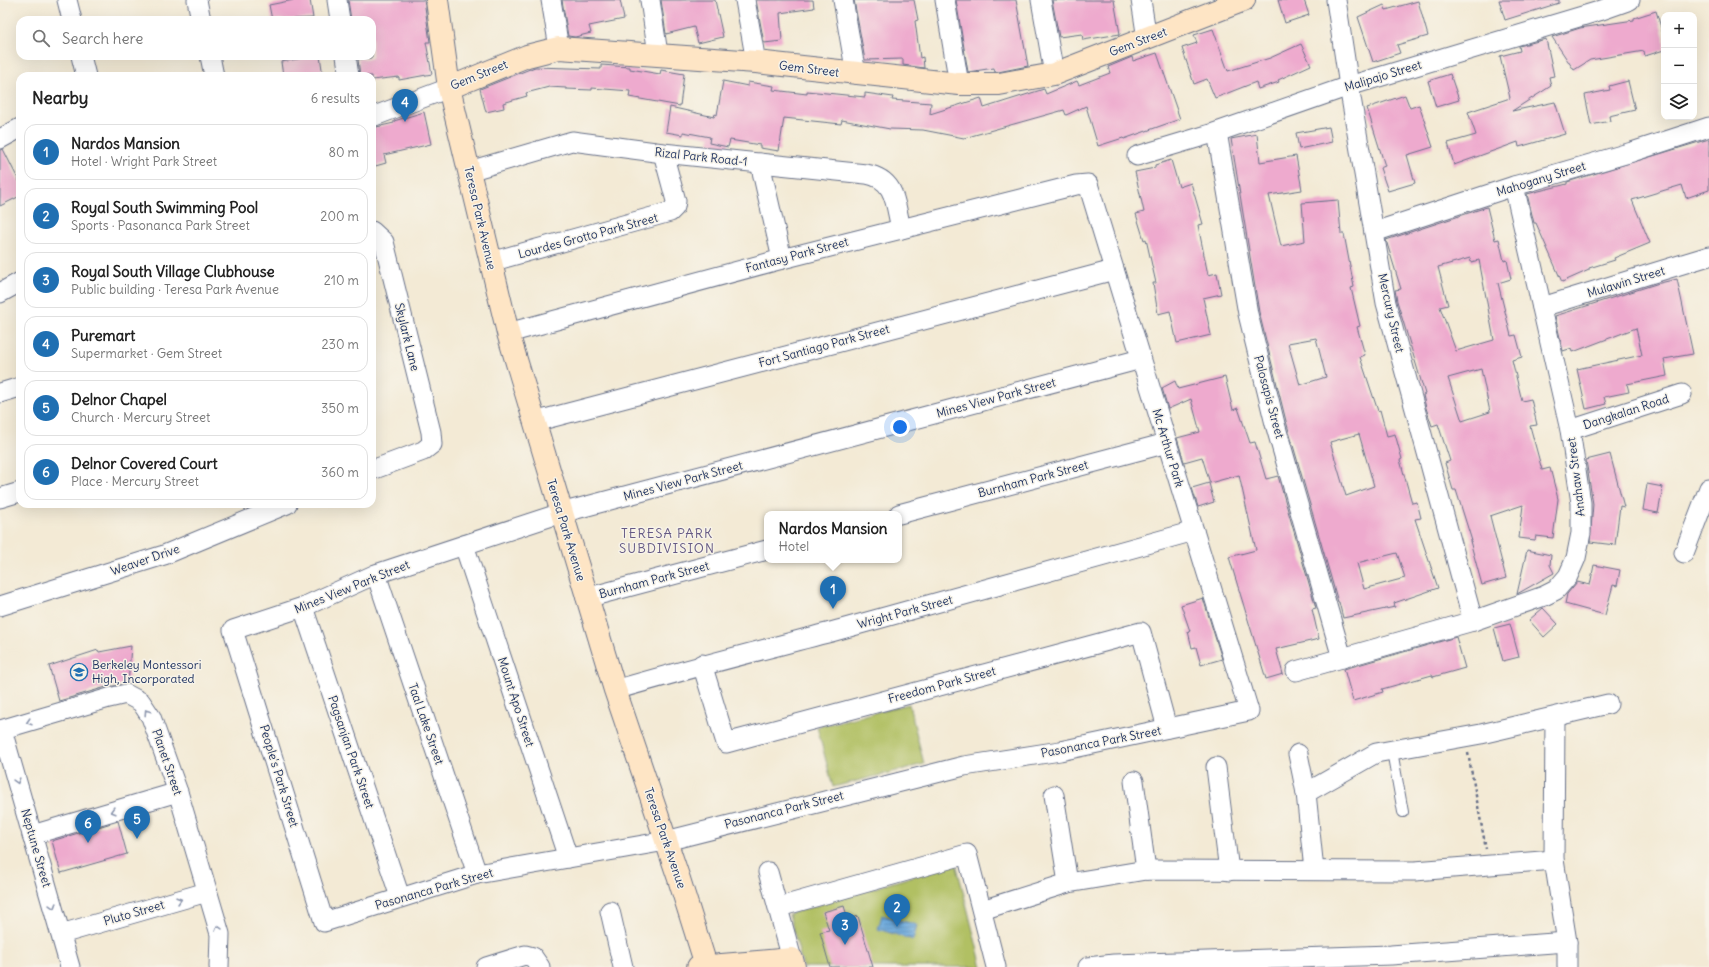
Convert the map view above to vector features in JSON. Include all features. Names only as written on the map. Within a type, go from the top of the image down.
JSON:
[{"type":"street","points":[[67,0],[71,16]]},
{"type":"street","points":[[196,0],[200,16]]},
{"type":"street","points":[[337,0],[339,16]]},
{"type":"street","name":"Teresa Park Avenue","points":[[437,0],[449,88],[508,333],[586,598],[615,690],[666,841],[702,966]]},
{"type":"street","points":[[551,0],[558,48]]},
{"type":"street","points":[[650,0],[658,54]]},
{"type":"street","points":[[745,0],[756,62]]},
{"type":"street","points":[[843,0],[856,74]]},
{"type":"street","points":[[945,0],[960,84]]},
{"type":"street","points":[[1041,0],[1054,74]]},
{"type":"street","points":[[1140,0],[1147,39]]},
{"type":"street","name":"Mercury Street","points":[[1336,0],[1386,303],[1473,621]]},
{"type":"street","name":"Malipajo Street","points":[[1137,156],[1218,132],[1349,86],[1599,11],[1630,0]]},
{"type":"street","name":"Gem Street","points":[[376,115],[527,56],[558,48],[756,62],[856,74],[960,84],[999,84],[1054,74],[1147,39],[1239,1]]},
{"type":"street","points":[[82,60],[85,72]]},
{"type":"street","points":[[347,60],[348,72]]},
{"type":"street","name":"Mahogany Street","points":[[1374,232],[1514,186],[1632,152],[1709,127]]},
{"type":"street","points":[[0,139],[16,130]]},
{"type":"street","name":"Palosapis Street","points":[[1218,132],[1248,314],[1275,424],[1342,658]]},
{"type":"street","name":"Rizal Park Road-1","points":[[469,171],[572,140],[664,153],[876,176],[885,180],[891,190],[902,229]]},
{"type":"street","name":"Lourdes Grotto Park Street","points":[[490,262],[670,212],[675,207],[676,201],[664,153]]},
{"type":"street","points":[[760,163],[782,259]]},
{"type":"street","name":"Fantasy Park Street","points":[[508,333],[782,259],[1076,185],[1088,184]]},
{"type":"street","name":"Mc Arthur Park","points":[[1088,184],[1249,711]]},
{"type":"street","name":"Anahaw Street","points":[[1296,671],[1473,621],[1544,596],[1556,590],[1568,576],[1576,558],[1581,533],[1581,503],[1570,430],[1514,186]]},
{"type":"street","name":"Skylark Lane","points":[[376,234],[384,242],[431,432],[432,444],[423,452],[376,469]]},
{"type":"street","name":"Mulawin Street","points":[[1542,307],[1709,256]]},
{"type":"street","name":"Fort Santiago Park Street","points":[[534,422],[1114,270]]},
{"type":"street","points":[[0,293],[16,284]]},
{"type":"street","name":"Mines View Park Street","points":[[233,630],[303,607],[376,574],[561,513],[1141,359]]},
{"type":"street","points":[[0,393],[16,388]]},
{"type":"street","name":"Dangkalan Road","points":[[1570,430],[1682,394]]},
{"type":"street","name":"Burnham Park Street","points":[[902,513],[1167,443]]},
{"type":"street","points":[[1684,553],[1709,488]]},
{"type":"street","points":[[0,498],[16,493]]},
{"type":"street","name":"Weaver Drive","points":[[0,606],[164,555],[277,508]]},
{"type":"street","name":"Wright Park Street","points":[[615,690],[702,664],[757,652],[1022,580],[1194,531]]},
{"type":"street","name":"Mount Apo Street","points":[[464,545],[568,858]]},
{"type":"street","name":"Burnham Park Street","points":[[586,598],[764,551]]},
{"type":"street","name":"Taal Lake Street","points":[[376,574],[477,874]]},
{"type":"street","name":"Pagsanjan Park Street","points":[[303,607],[400,897]]},
{"type":"street","name":"People's Park Street","points":[[233,630],[324,922]]},
{"type":"street","name":"Freedom Park Street","points":[[702,664],[726,743],[1141,632],[1167,728]]},
{"type":"street","name":"Planet Street","points":[[1,730],[126,694],[141,702],[151,717],[178,792],[220,934],[219,967]]},
{"type":"street","points":[[1306,793],[1376,753],[1465,737],[1555,718],[1608,704]]},
{"type":"street","name":"Pasonanca Park Street","points":[[324,922],[477,874],[666,841],[964,766],[1060,751],[1249,711]]},
{"type":"street","points":[[1555,718],[1554,860],[1567,942],[1567,967]]},
{"type":"street","name":"Neptune Street","points":[[1,730],[70,967]]},
{"type":"street","points":[[1298,754],[1306,793],[1314,870]]},
{"type":"street","points":[[1216,767],[1229,871]]},
{"type":"street","points":[[1134,781],[1146,870]]},
{"type":"street","points":[[32,835],[178,792]]},
{"type":"street","points":[[1054,795],[1068,883]]},
{"type":"street","points":[[779,907],[967,854],[996,967]]},
{"type":"street","points":[[982,910],[1068,883],[1146,870],[1415,871],[1554,860]]},
{"type":"street","points":[[702,966],[793,963],[779,907],[768,872]]},
{"type":"street","name":"Pluto Street","points":[[61,934],[207,892]]},
{"type":"street","points":[[610,911],[623,967]]},
{"type":"street","points":[[1088,967],[1114,964],[1126,966],[1391,955],[1567,942]]},
{"type":"street","points":[[486,967],[525,955],[534,957],[540,967]]},
{"type":"lane","points":[[1392,751],[1403,812]]},
{"type":"path","points":[[1465,737],[1489,865]]},
{"type":"green space","points":[[909,704],[924,764],[833,787],[817,727]]},
{"type":"green space","points":[[956,863],[982,967],[803,967],[789,914]]},
{"type":"water","points":[[882,915],[917,925],[913,940],[878,929]]},
{"type":"building","points":[[294,0],[310,0],[313,16],[271,16],[269,5]]},
{"type":"building","points":[[348,0],[424,0],[430,42],[426,42],[432,74],[399,80],[399,77],[376,80],[376,72],[360,72],[358,60],[376,60],[376,16],[350,16]]},
{"type":"building","points":[[562,0],[620,0],[624,19],[589,26],[591,33],[575,37],[568,36]]},
{"type":"building","points":[[661,0],[715,0],[723,37],[698,43],[694,27],[666,34]]},
{"type":"building","points":[[756,0],[813,0],[814,8],[780,13],[782,41],[764,43]]},
{"type":"building","points":[[854,0],[914,0],[918,20],[915,21],[920,58],[923,57],[924,68],[903,65],[903,59],[865,60]]},
{"type":"building","points":[[956,0],[1016,0],[1028,66],[998,72],[995,72],[994,68],[968,72]]},
{"type":"building","points":[[1052,0],[1114,0],[1120,34],[1083,40],[1082,34],[1059,37]]},
{"type":"building","points":[[1278,0],[1304,0],[1309,15],[1285,23]]},
{"type":"building","points":[[1499,0],[1559,0],[1559,3],[1505,20]]},
{"type":"building","points":[[1418,1],[1428,36],[1397,45],[1400,53],[1373,62],[1358,17],[1384,5],[1386,10]]},
{"type":"building","points":[[1656,11],[1661,27],[1661,51],[1645,56],[1644,51],[1590,60],[1574,70],[1552,37],[1580,28],[1634,20],[1634,18]]},
{"type":"building","points":[[1213,29],[1228,71],[1270,58],[1301,44],[1311,65],[1278,80],[1279,82],[1258,89],[1256,82],[1215,98],[1207,79],[1194,84],[1182,48],[1197,43],[1194,35]]},
{"type":"building","points":[[1546,39],[1554,76],[1549,77],[1551,86],[1512,111],[1555,102],[1565,134],[1519,147],[1518,142],[1454,165],[1448,143],[1476,135],[1468,112],[1510,98],[1500,56],[1520,51],[1519,46]]},
{"type":"building","points":[[1157,53],[1180,119],[1124,139],[1123,138],[1098,146],[1086,106],[1066,115],[1064,110],[964,138],[923,130],[890,129],[842,120],[841,124],[784,118],[779,151],[760,148],[760,145],[730,140],[728,147],[709,143],[710,137],[683,132],[683,135],[666,132],[670,107],[714,117],[715,114],[717,115],[723,81],[748,86],[748,82],[774,86],[773,90],[807,94],[807,91],[865,97],[865,93],[893,97],[892,100],[931,103],[930,114],[981,98],[984,108],[1044,89],[1046,94],[1077,81],[1079,85],[1110,73],[1108,67],[1132,57],[1133,61]]},
{"type":"building","points":[[292,60],[321,60],[322,72],[282,72],[281,62]]},
{"type":"building","points":[[601,65],[630,67],[630,69],[660,74],[661,70],[684,74],[680,106],[629,97],[630,91],[549,87],[526,93],[527,96],[503,103],[504,108],[486,112],[480,89],[535,67],[601,69]]},
{"type":"building","points":[[1450,74],[1459,100],[1436,107],[1428,81]]},
{"type":"building","points":[[1628,81],[1635,110],[1609,116],[1610,121],[1591,125],[1585,95],[1610,90],[1609,86]]},
{"type":"building","points":[[1405,95],[1410,108],[1419,105],[1433,147],[1407,155],[1415,183],[1388,191],[1380,168],[1385,166],[1367,108]]},
{"type":"building","points":[[424,112],[431,144],[384,155],[386,163],[376,166],[376,127],[394,123],[394,121]]},
{"type":"building","points":[[1329,127],[1332,142],[1299,149],[1296,133]]},
{"type":"building","points":[[1257,134],[1260,162],[1296,156],[1302,190],[1269,195],[1281,246],[1305,241],[1302,203],[1338,200],[1341,234],[1344,234],[1354,287],[1351,288],[1360,326],[1357,327],[1365,355],[1360,357],[1378,411],[1380,410],[1387,436],[1395,434],[1402,459],[1400,460],[1412,503],[1417,502],[1421,518],[1415,519],[1438,588],[1394,603],[1395,607],[1343,618],[1286,421],[1259,312],[1231,139]],"holes":[[[1316,338],[1326,377],[1300,385],[1288,343]],[[1359,434],[1374,486],[1346,496],[1330,442]],[[1397,553],[1405,578],[1364,589],[1357,563]]]},
{"type":"building","points":[[1709,139],[1709,190],[1686,198],[1682,185],[1632,200],[1650,243],[1614,258],[1615,260],[1589,268],[1589,270],[1562,282],[1536,223],[1534,223],[1527,194],[1567,184],[1567,182]]},
{"type":"building","points":[[3,149],[16,175],[16,198],[0,206],[0,150]]},
{"type":"building","points":[[1171,160],[1179,187],[1191,183],[1203,224],[1198,225],[1208,275],[1217,273],[1221,294],[1203,298],[1211,335],[1177,343],[1170,311],[1158,314],[1153,283],[1156,283],[1146,239],[1144,240],[1136,214],[1144,212],[1135,172],[1155,168],[1155,165]]},
{"type":"building","points":[[1487,207],[1495,240],[1499,239],[1504,261],[1507,260],[1511,279],[1498,283],[1511,336],[1516,335],[1522,357],[1512,360],[1522,401],[1531,399],[1537,425],[1530,426],[1542,470],[1550,468],[1558,499],[1553,538],[1536,536],[1535,540],[1519,538],[1523,505],[1490,516],[1506,578],[1482,585],[1470,541],[1472,541],[1456,490],[1453,490],[1445,463],[1450,461],[1438,424],[1432,426],[1426,408],[1423,395],[1425,394],[1397,301],[1395,290],[1401,289],[1386,240]],"holes":[[[1470,258],[1471,262],[1479,260],[1494,340],[1456,351],[1440,307],[1448,305],[1438,267]],[[1481,369],[1490,412],[1462,421],[1448,378]]]},
{"type":"building","points":[[1677,279],[1693,354],[1664,359],[1667,376],[1627,384],[1629,392],[1604,397],[1606,404],[1586,409],[1577,369],[1642,355],[1636,328],[1573,352],[1572,348],[1563,351],[1555,316],[1656,284]]},
{"type":"building","points":[[1225,377],[1233,410],[1238,408],[1250,443],[1255,442],[1266,479],[1278,476],[1316,608],[1312,609],[1319,639],[1276,649],[1283,674],[1266,679],[1229,557],[1256,550],[1239,475],[1210,483],[1202,457],[1184,462],[1177,438],[1200,432],[1191,399],[1168,409],[1162,388],[1175,381],[1178,389]]},
{"type":"building","points":[[1610,454],[1624,507],[1620,506],[1615,545],[1590,542],[1593,504],[1586,460]]},
{"type":"building","points":[[1209,483],[1214,502],[1198,507],[1192,488]]},
{"type":"building","points":[[1647,484],[1663,487],[1658,513],[1643,510]]},
{"type":"building","points":[[1527,550],[1551,555],[1550,565],[1554,573],[1517,594]]},
{"type":"building","points":[[1594,565],[1620,570],[1617,586],[1613,585],[1605,615],[1565,604],[1567,594],[1577,582],[1590,585]]},
{"type":"building","points":[[1203,598],[1222,659],[1201,665],[1196,647],[1192,648],[1188,631],[1190,631],[1181,605]]},
{"type":"building","points":[[1543,608],[1558,624],[1544,637],[1529,620]]},
{"type":"building","points":[[1510,624],[1519,657],[1503,661],[1494,628]]},
{"type":"building","points":[[1456,637],[1465,668],[1433,677],[1432,675],[1382,689],[1383,692],[1353,701],[1344,669]]},
{"type":"building","name":"Berkeley Montessori High, Incorporated","points":[[131,646],[128,684],[106,687],[59,701],[49,666],[98,650],[99,652]]},
{"type":"building","points":[[118,821],[127,854],[61,873],[52,841]]},
{"type":"building","points":[[844,906],[848,919],[858,916],[873,967],[830,967],[820,932],[829,930],[823,912]]},
{"type":"place","name":"Puremart","points":[[405,122]]},
{"type":"place","name":"Nardos Mansion","points":[[833,609]]},
{"type":"place","name":"Berkeley Montessori High, Incorporated","points":[[79,672]]},
{"type":"place","name":"Delnor Chapel","points":[[137,839]]},
{"type":"place","name":"Delnor Covered Court","points":[[88,843]]},
{"type":"place","name":"Royal South Swimming Pool","points":[[897,927]]},
{"type":"place","name":"Royal South Village Clubhouse","points":[[845,945]]},
{"type":"district","name":"TERESA PARK SUBDIVISION","points":[[667,540]]}]
